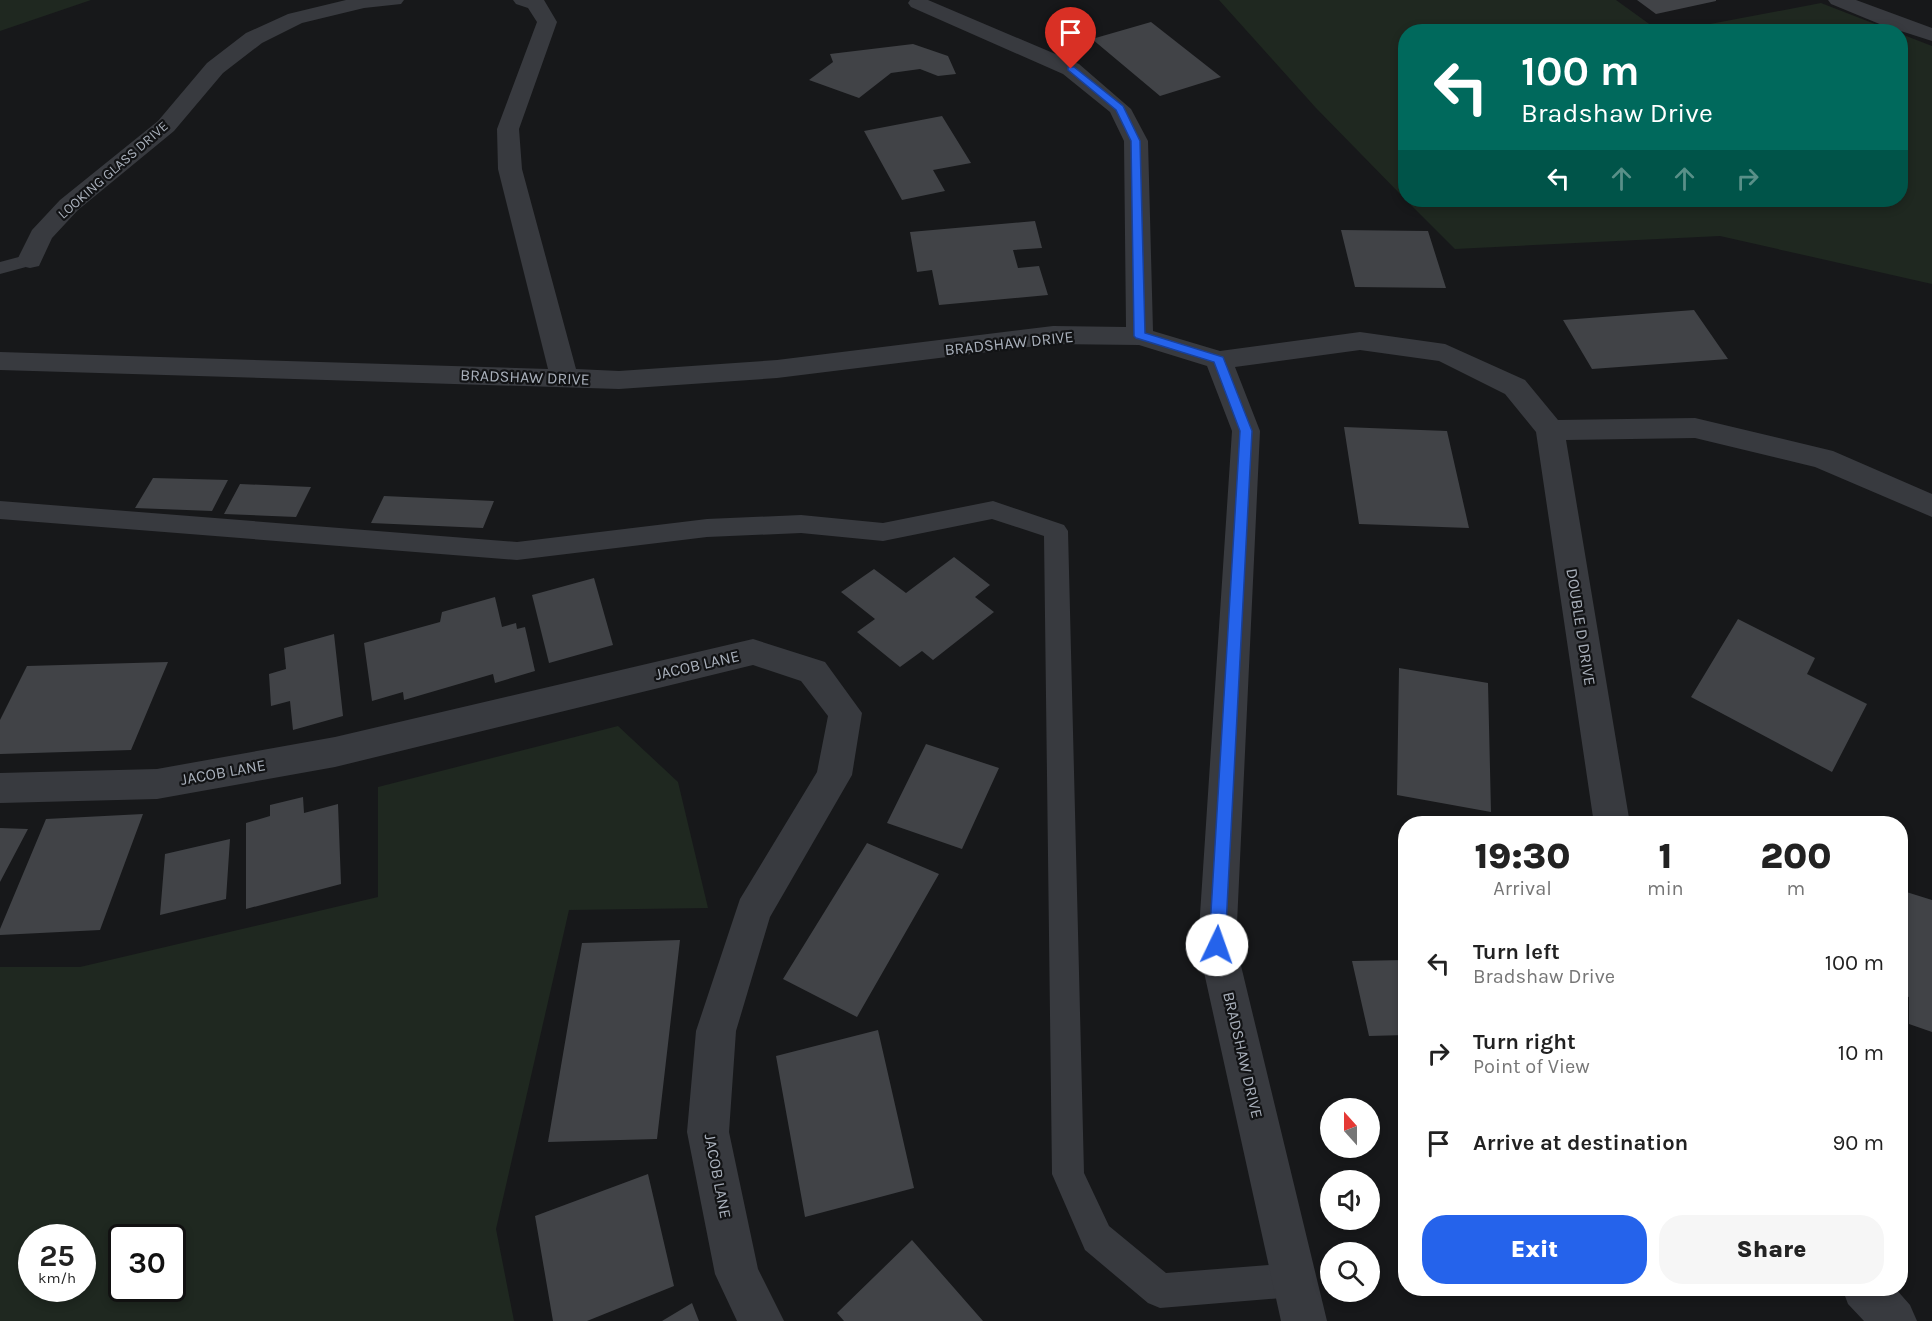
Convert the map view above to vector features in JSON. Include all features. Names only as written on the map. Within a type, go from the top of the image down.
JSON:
[{"type":"street","name":"LOOKING GLASS DRIVE","points":[[30,261],[41,235],[69,205],[166,126],[215,68],[254,38],[295,18],[364,2],[394,0]]},
{"type":"street","points":[[523,0],[536,4],[547,22],[508,129],[510,169],[564,378]]},
{"type":"street","points":[[1838,0],[1898,24]]},
{"type":"street","points":[[918,3],[1071,69],[1120,108],[1136,141],[1140,336]]},
{"type":"street","points":[[1908,27],[1932,35]]},
{"type":"street","name":"BRADSHAW DRIVE","points":[[0,362],[619,380],[777,369],[1053,335],[1140,336],[1219,360],[1246,431],[1217,945],[1304,1321]]},
{"type":"street","points":[[1219,360],[1360,341],[1445,353],[1515,387],[1550,430],[1695,428],[1823,458],[1932,506]]},
{"type":"street","name":"DOUBLE D DRIVE","points":[[1550,430],[1611,816]]},
{"type":"street","name":"JACOB LANE","points":[[0,788],[158,784],[346,749],[753,652],[813,671],[845,713],[834,774],[753,911],[716,1031],[708,1132],[737,1274],[761,1321]]},
{"type":"street","points":[[1871,1296],[1894,1321]]},
{"type":"lane","points":[[0,268],[30,261]]},
{"type":"lane","points":[[0,510],[517,551],[707,528],[801,524],[883,532],[993,510],[1056,531],[1068,1174],[1097,1239],[1160,1291],[1295,1280]]},
{"type":"shaded area","points":[[0,0],[91,0],[0,31]]},
{"type":"shaded area","points":[[1219,0],[1616,0],[1649,24],[1398,24],[1398,192],[1316,108]]},
{"type":"shaded area","points":[[1821,3],[1875,24],[1710,24]]},
{"type":"shaded area","points":[[1908,37],[1932,46],[1932,284],[1720,236],[1455,249],[1413,207],[1908,207]]},
{"type":"shaded area","points":[[618,726],[678,782],[708,908],[569,910],[496,1229],[514,1321],[0,1321],[0,967],[80,967],[378,897],[378,787]]},
{"type":"building","points":[[1637,0],[1716,0],[1716,1],[1656,14]]},
{"type":"building","points":[[1151,22],[1221,77],[1160,96],[1092,39]]},
{"type":"building","points":[[913,44],[948,56],[956,74],[938,76],[920,69],[891,73],[859,98],[809,80],[833,62],[830,54]]},
{"type":"building","points":[[942,116],[971,163],[933,170],[945,191],[902,200],[864,131]]},
{"type":"building","points":[[1035,221],[1042,248],[1013,250],[1018,268],[1039,266],[1048,295],[939,305],[932,270],[917,272],[910,232]]},
{"type":"building","points":[[1341,230],[1428,231],[1446,288],[1355,287]]},
{"type":"building","points":[[1694,310],[1728,359],[1592,369],[1563,320]]},
{"type":"building","points":[[1344,427],[1447,431],[1469,528],[1359,524]]},
{"type":"building","points":[[153,478],[228,480],[212,511],[135,508]]},
{"type":"building","points":[[240,484],[311,487],[296,517],[224,514]]},
{"type":"building","points":[[384,496],[494,501],[483,528],[371,523]]},
{"type":"building","points":[[954,557],[990,585],[975,597],[994,612],[933,660],[922,651],[900,667],[857,632],[875,619],[841,592],[874,569],[906,593]]},
{"type":"building","points":[[594,578],[613,645],[549,663],[532,595]]},
{"type":"building","points":[[495,597],[502,627],[516,623],[517,629],[525,627],[535,671],[495,683],[493,674],[404,700],[403,692],[372,701],[364,643],[440,622],[442,612]]},
{"type":"building","points":[[1738,619],[1815,658],[1807,674],[1867,704],[1832,772],[1691,697]]},
{"type":"building","points":[[334,634],[343,716],[293,730],[290,701],[271,706],[269,674],[286,669],[284,648]]},
{"type":"building","points":[[168,662],[131,750],[0,754],[0,720],[27,666]]},
{"type":"building","points":[[1399,668],[1488,683],[1491,812],[1397,795]]},
{"type":"building","points":[[926,744],[999,768],[962,849],[887,823]]},
{"type":"building","points":[[303,797],[304,813],[338,804],[341,884],[246,909],[246,823],[270,816],[270,805]]},
{"type":"building","points":[[143,814],[100,930],[0,935],[0,929],[46,819]]},
{"type":"building","points":[[0,828],[28,829],[0,882]]},
{"type":"building","points":[[230,839],[226,899],[160,915],[165,854]]},
{"type":"building","points":[[867,843],[939,874],[857,1017],[783,979]]},
{"type":"building","points":[[1908,892],[1932,900],[1932,1032],[1909,1024]]},
{"type":"building","points":[[680,940],[657,1139],[548,1142],[582,943]]},
{"type":"building","points":[[1398,960],[1398,1035],[1369,1036],[1352,961]]},
{"type":"building","points":[[878,1030],[914,1188],[805,1217],[776,1056]]},
{"type":"building","points":[[648,1174],[674,1286],[587,1321],[553,1321],[535,1216]]},
{"type":"building","points":[[912,1240],[983,1321],[844,1321],[837,1313]]},
{"type":"building","points":[[692,1303],[699,1321],[662,1321]]},
{"type":"route","points":[[1071,69],[1120,108],[1136,141],[1140,336],[1219,360],[1246,431],[1217,945]]}]
